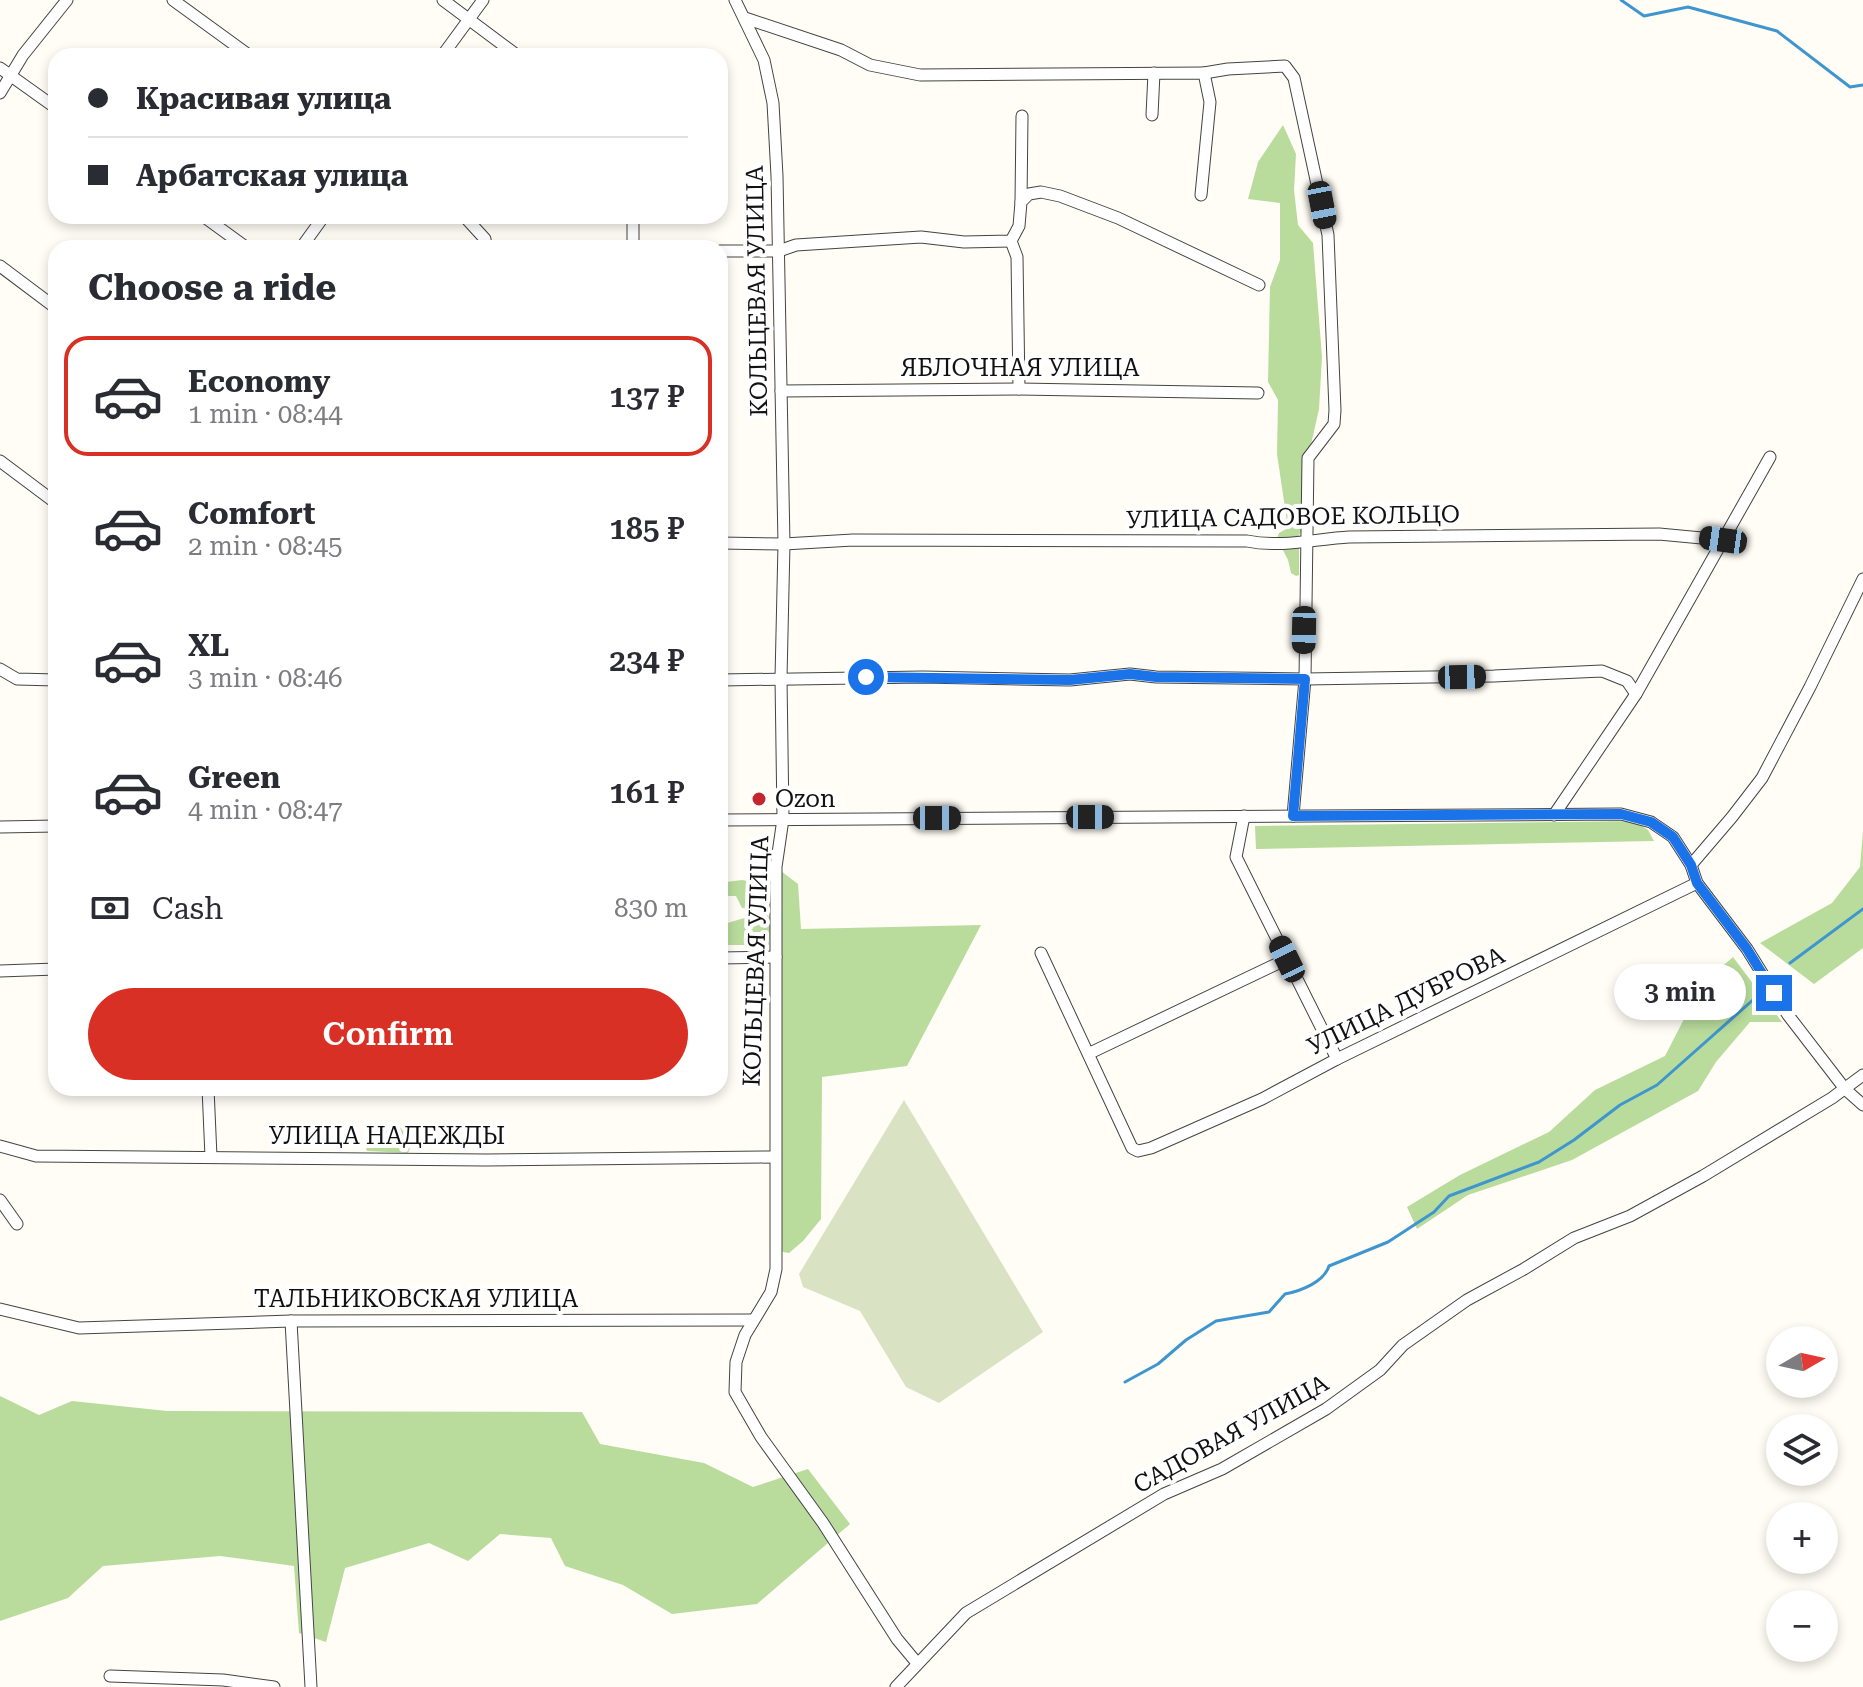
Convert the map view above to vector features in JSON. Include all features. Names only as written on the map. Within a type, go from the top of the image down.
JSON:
[{"type":"street","points":[[0,93],[5,71],[67,0]]},
{"type":"street","points":[[173,0],[239,48]]},
{"type":"street","points":[[443,0],[507,48]]},
{"type":"street","points":[[448,48],[483,0]]},
{"type":"street","name":"КОЛЬЦЕВАЯ УЛИЦА","points":[[735,0],[764,60],[773,103],[784,544],[781,678],[783,819],[776,867],[776,1269],[771,1292],[745,1335],[736,1362],[735,1392],[761,1437],[823,1523],[897,1639],[917,1663]]},
{"type":"street","points":[[745,18],[841,50],[870,65],[920,75],[1204,73],[1285,66],[1294,78],[1311,145],[1328,235],[1335,410],[1334,424],[1308,458],[1305,679],[1293,816]]},
{"type":"street","points":[[5,71],[48,102]]},
{"type":"street","points":[[1152,115],[1154,73]]},
{"type":"street","points":[[1201,195],[1210,102],[1204,73]]},
{"type":"street","points":[[1019,389],[1017,257],[1011,241],[1019,226],[1022,116]]},
{"type":"street","points":[[1021,202],[1029,194],[1041,192],[1060,196],[1118,218],[1259,285]]},
{"type":"street","points":[[214,224],[236,240]]},
{"type":"street","points":[[471,224],[485,240]]},
{"type":"street","points":[[728,251],[779,251],[796,245],[921,237],[964,242],[1011,241]]},
{"type":"street","points":[[0,266],[48,302]]},
{"type":"street","name":"ЯБЛОЧНАЯ УЛИЦА","points":[[781,391],[1019,389],[1258,393]]},
{"type":"street","points":[[1554,815],[1636,694],[1770,457]]},
{"type":"street","points":[[0,461],[48,497]]},
{"type":"street","name":"УЛИЦА САДОВОЕ КОЛЬЦО","points":[[728,543],[920,540],[1306,543],[1349,537],[1643,534],[1691,535],[1723,540]]},
{"type":"street","points":[[1691,865],[1762,778],[1863,579]]},
{"type":"street","points":[[0,669],[17,679],[48,680]]},
{"type":"street","points":[[728,680],[1070,680],[1130,674],[1305,679],[1602,671],[1627,681],[1636,694]]},
{"type":"street","points":[[728,820],[1621,814],[1651,822],[1673,837],[1691,865],[1697,883],[1747,949],[1788,1015],[1845,1089],[1863,1105]]},
{"type":"street","points":[[1244,816],[1236,857],[1337,1059]]},
{"type":"street","points":[[0,827],[48,826]]},
{"type":"street","name":"УЛИЦА ДУБРОВА","points":[[1090,1053],[1132,1148],[1138,1151],[1151,1148],[1262,1099],[1337,1059],[1697,883]]},
{"type":"street","points":[[1041,953],[1090,1053],[1287,959]]},
{"type":"street","points":[[728,958],[776,957]]},
{"type":"street","points":[[0,971],[48,969]]},
{"type":"street","name":"САДОВАЯ УЛИЦА","points":[[896,1687],[966,1613],[1164,1494],[1222,1469],[1326,1409],[1380,1370],[1403,1345],[1467,1300],[1574,1238],[1630,1216],[1703,1176],[1863,1075]]},
{"type":"street","points":[[208,1096],[211,1157]]},
{"type":"street","name":"УЛИЦА НАДЕЖДЫ","points":[[0,1146],[36,1156],[486,1160],[774,1157]]},
{"type":"street","points":[[0,1200],[17,1224]]},
{"type":"street","name":"ТАЛЬНИКОВСКАЯ УЛИЦА","points":[[0,1309],[79,1328],[291,1321],[753,1320]]},
{"type":"street","points":[[291,1321],[311,1687]]},
{"type":"street","points":[[110,1676],[223,1680],[274,1687]]},
{"type":"green space","points":[[1283,125],[1296,154],[1294,190],[1298,225],[1313,243],[1322,357],[1319,409],[1308,458],[1303,529],[1299,535],[1299,575],[1296,576],[1291,573],[1277,538],[1288,528],[1277,454],[1278,400],[1268,382],[1270,287],[1280,260],[1280,203],[1248,199],[1258,162]]},
{"type":"green space","points":[[1634,821],[1648,830],[1654,841],[1256,849],[1255,826]]},
{"type":"green space","points":[[1863,831],[1863,948],[1814,984],[1760,943],[1832,903],[1860,867]]},
{"type":"green space","points":[[781,871],[798,884],[801,929],[981,925],[907,1066],[822,1077],[821,1219],[789,1253],[783,1252],[780,1246]]},
{"type":"green space","points":[[728,882],[754,882],[761,891],[761,903],[752,909],[742,908],[736,896],[728,896]]},
{"type":"green space","points":[[765,912],[771,919],[769,945],[728,945],[728,923]]},
{"type":"green space","points":[[1733,957],[1782,1022],[1750,1022],[1716,1062],[1698,1091],[1572,1160],[1468,1195],[1417,1229],[1407,1207],[1460,1175],[1549,1132],[1595,1090],[1665,1056],[1702,984]]},
{"type":"green space","points":[[904,1100],[1043,1332],[939,1403],[906,1387],[860,1311],[803,1287],[799,1274]]},
{"type":"green space","points":[[386,1127],[406,1128],[411,1140],[408,1153],[367,1151],[364,1142],[368,1135]]},
{"type":"green space","points":[[0,1396],[39,1415],[72,1401],[167,1411],[582,1412],[600,1444],[704,1463],[753,1487],[808,1469],[850,1524],[757,1604],[672,1614],[623,1585],[565,1566],[551,1538],[500,1534],[468,1561],[429,1543],[345,1568],[326,1642],[299,1633],[294,1566],[220,1556],[103,1566],[68,1598],[0,1621]]},
{"type":"waterway","points":[[1621,0],[1644,16],[1688,7],[1777,31],[1850,87],[1863,85]]},
{"type":"waterway","points":[[1790,963],[1863,909]]},
{"type":"waterway","points":[[1125,1382],[1158,1364],[1186,1340],[1216,1321],[1269,1312],[1285,1294],[1317,1281],[1329,1266],[1388,1242],[1434,1212],[1449,1196],[1539,1162],[1620,1105],[1657,1085],[1754,999]]},
{"type":"place","name":"Ozon","points":[[759,799]]},
{"type":"route","points":[[866,677],[1070,680],[1130,674],[1305,679],[1293,816],[1621,814],[1651,822],[1673,837],[1691,865],[1697,883],[1747,949],[1774,993]]}]
